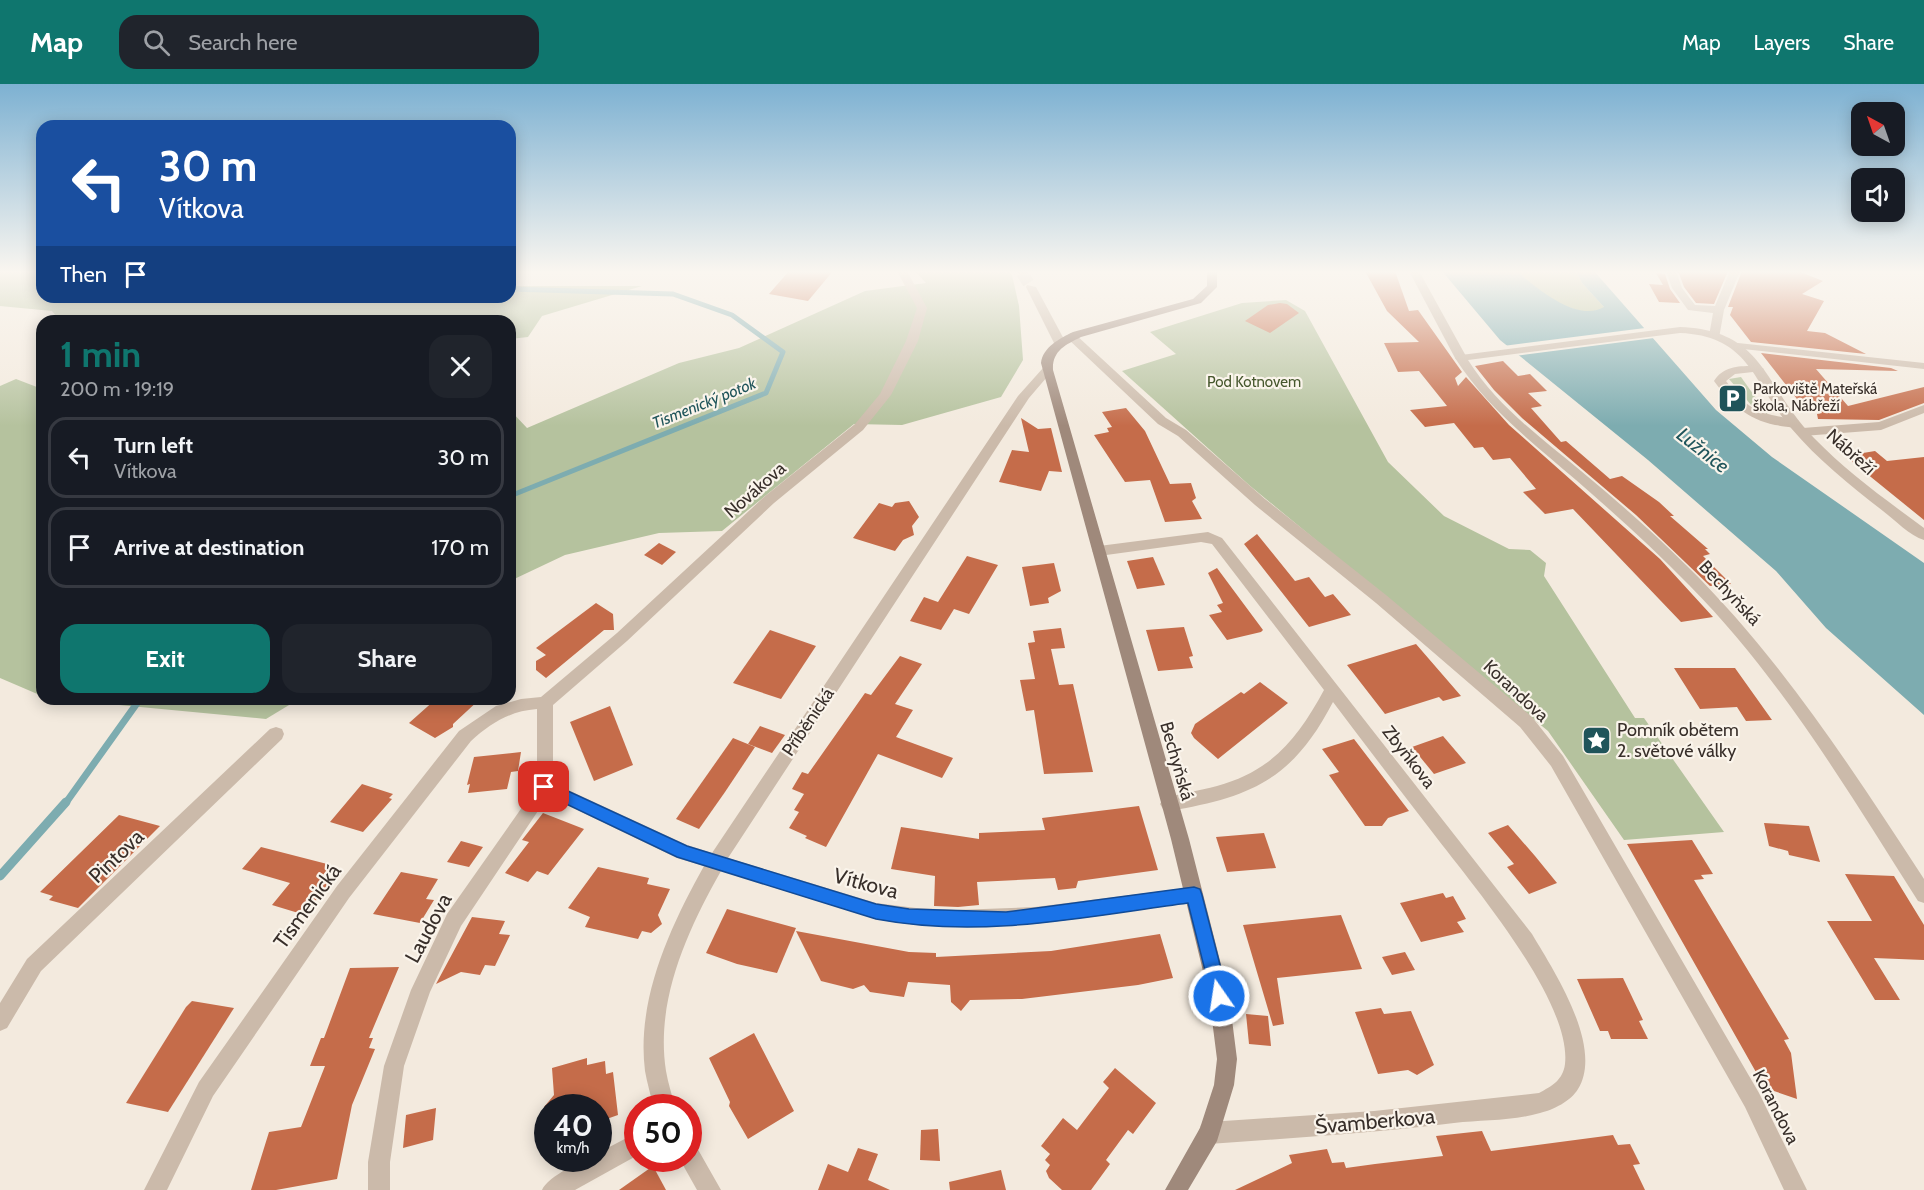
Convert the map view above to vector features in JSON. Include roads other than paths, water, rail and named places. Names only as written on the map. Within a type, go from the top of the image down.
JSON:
[{"type":"main road","points":[[1047,370],[1048,355],[1066,339],[1122,323]]},
{"type":"main road","name":"Bechyňská","points":[[1047,370],[1169,804],[1219,996],[1227,1059],[1224,1085],[1209,1134],[1176,1190]]},
{"type":"street","name":"Novákova","points":[[545,703],[622,637],[768,500],[859,427],[885,395],[917,323]]},
{"type":"street","name":"Korandova","points":[[1055,323],[1066,339],[1162,422],[1182,433],[1260,502],[1381,599],[1526,722],[1557,761],[1569,781],[1752,1100],[1796,1190]]},
{"type":"street","name":"Bechyňská","points":[[1442,323],[1461,358],[1481,387],[1509,415],[1640,528],[1713,600],[1762,656],[1810,718],[1924,895]]},
{"type":"street","points":[[1715,336],[1717,323]]},
{"type":"street","name":"Nábřeží","points":[[1461,358],[1680,330],[1715,336],[1738,346],[1758,369],[1799,428],[1884,505],[1924,535]]},
{"type":"street","points":[[1738,346],[1924,366]]},
{"type":"street","points":[[1758,369],[1731,371],[1722,376],[1720,381],[1735,404],[1744,411],[1773,422],[1799,428],[1881,426],[1924,409]]},
{"type":"street","name":"Příběnická","points":[[661,1094],[657,1079],[655,1033],[658,1004],[675,948],[716,862],[1026,394],[1047,370]]},
{"type":"street","name":"Zbyňkova","points":[[1099,551],[1201,537],[1213,538],[1516,927],[1548,977],[1571,1039],[1575,1068],[1568,1086],[1540,1103]]},
{"type":"street","points":[[1169,804],[1201,799],[1239,787],[1282,761],[1311,728],[1332,689]]},
{"type":"street","name":"Tismenická","points":[[155,1190],[206,1089],[344,892],[465,736],[479,723],[504,708],[525,703],[545,703]]},
{"type":"street","points":[[544,787],[545,703]]},
{"type":"street","name":"Pintova","points":[[0,1021],[34,965],[276,734]]},
{"type":"street","name":"Vítkova","points":[[544,787],[683,852],[876,911],[945,920],[1006,920],[1194,895]]},
{"type":"street","name":"Laudova","points":[[379,1190],[379,1162],[394,1066],[422,990],[454,921],[544,787]]},
{"type":"street","name":"Švamberkova","points":[[1209,1134],[1374,1122],[1540,1103]]},
{"type":"street","points":[[553,1190],[624,1151]]},
{"type":"street","points":[[699,1172],[710,1190]]},
{"type":"water","name":"Lužnice","points":[[1485,323],[1639,323],[1716,410],[1772,457],[1924,563],[1924,715],[1826,628],[1776,571],[1648,460],[1500,340]]},
{"type":"waterway","name":"Tismenický potok","points":[[516,494],[766,393],[783,352],[742,323]]},
{"type":"waterway","name":"Tismenický potok","points":[[65,804],[136,705]]},
{"type":"waterway","name":"Tismenický potok","points":[[0,876],[66,802]]},
{"type":"place","name":"Parkoviště Mateřská škola, Nábřeží","points":[[1732,398]]},
{"type":"place","name":"Pomník obětem 2. světové války","points":[[1596,740]]},
{"type":"park label","name":"Pod Kotnovem","points":[[1254,382]]}]
